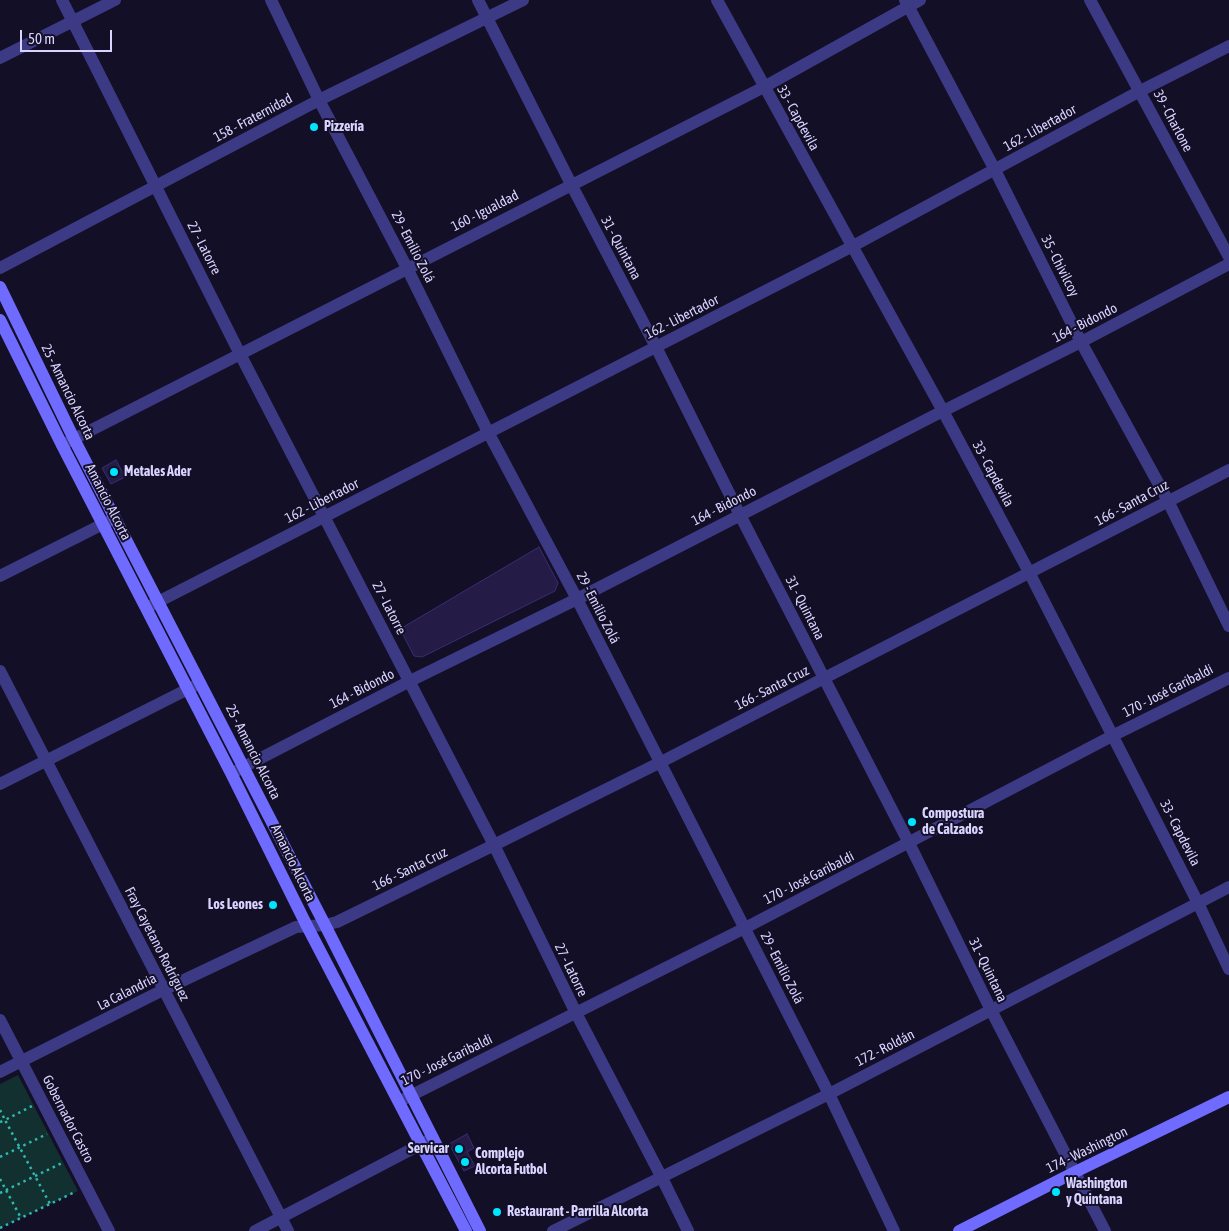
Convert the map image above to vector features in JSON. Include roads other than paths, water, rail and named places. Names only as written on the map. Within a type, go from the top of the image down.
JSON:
[{"type":"main road","name":"25 - Amancio Alcorta","points":[[0,287],[74,439],[244,766],[480,1231]]},
{"type":"main road","name":"Amancio Alcorta","points":[[0,320],[102,524],[466,1231]]},
{"type":"main road","name":"174 - Washington","points":[[959,1231],[1075,1172],[1228,1099]]},
{"type":"street","name":"27 - Latorre","points":[[62,0],[240,354],[494,845],[576,1013],[688,1231]]},
{"type":"street","points":[[0,58],[115,0]]},
{"type":"street","name":"29 - Emilio Zolá","points":[[271,0],[319,100],[407,268],[488,432],[577,599],[745,928],[829,1094],[894,1231]]},
{"type":"street","name":"31 - Quintana","points":[[478,0],[1105,1231]]},
{"type":"street","name":"158 - Fraternidad","points":[[0,268],[319,100],[523,0]]},
{"type":"street","name":"33 - Capdevila","points":[[717,0],[851,247],[943,411],[1030,574],[1198,902],[1229,969]]},
{"type":"street","name":"39 - Charlone","points":[[1090,0],[1229,257]]},
{"type":"street","name":"160 - Igualdad","points":[[62,445],[764,87],[911,2]]},
{"type":"street","name":"35 - Chivilcoy","points":[[911,2],[1081,342],[1168,501],[1229,626]]},
{"type":"street","name":"162 - Libertador","points":[[146,608],[851,247],[1140,91],[1229,46]]},
{"type":"street","name":"164 - Bidondo","points":[[231,773],[1081,342],[1229,264]]},
{"type":"street","name":"166 - Santa Cruz","points":[[325,925],[337,922],[660,762],[1030,574],[1229,470]]},
{"type":"street","points":[[0,576],[115,518]]},
{"type":"street","name":"Fray Cayetano Rodríguez","points":[[0,671],[288,1231]]},
{"type":"street","name":"170 - José Garibaldi","points":[[400,1100],[745,928],[1229,678]]},
{"type":"street","points":[[0,784],[200,682]]},
{"type":"street","name":"172 - Roldán","points":[[553,1231],[829,1094],[1229,887]]},
{"type":"street","name":"La Calandria","points":[[0,1072],[163,990],[296,927],[325,925]]},
{"type":"street","name":"Gobernador Castro","points":[[0,1020],[108,1231]]},
{"type":"street","points":[[255,1231],[434,1138]]},
{"type":"place","name":"Pizzería","points":[[314,127]]},
{"type":"place","name":"Metales Ader","points":[[114,472]]},
{"type":"place","name":"Compostura de Calzados","points":[[912,822]]},
{"type":"place","name":"Los Leones","points":[[273,905]]},
{"type":"place","name":"Servicar","points":[[459,1149]]},
{"type":"place","name":"Complejo Alcorta Futbol","points":[[465,1162]]},
{"type":"place","name":"Washington y Quintana","points":[[1056,1192]]},
{"type":"place","name":"Restaurant - Parrilla Alcorta","points":[[497,1212]]}]
